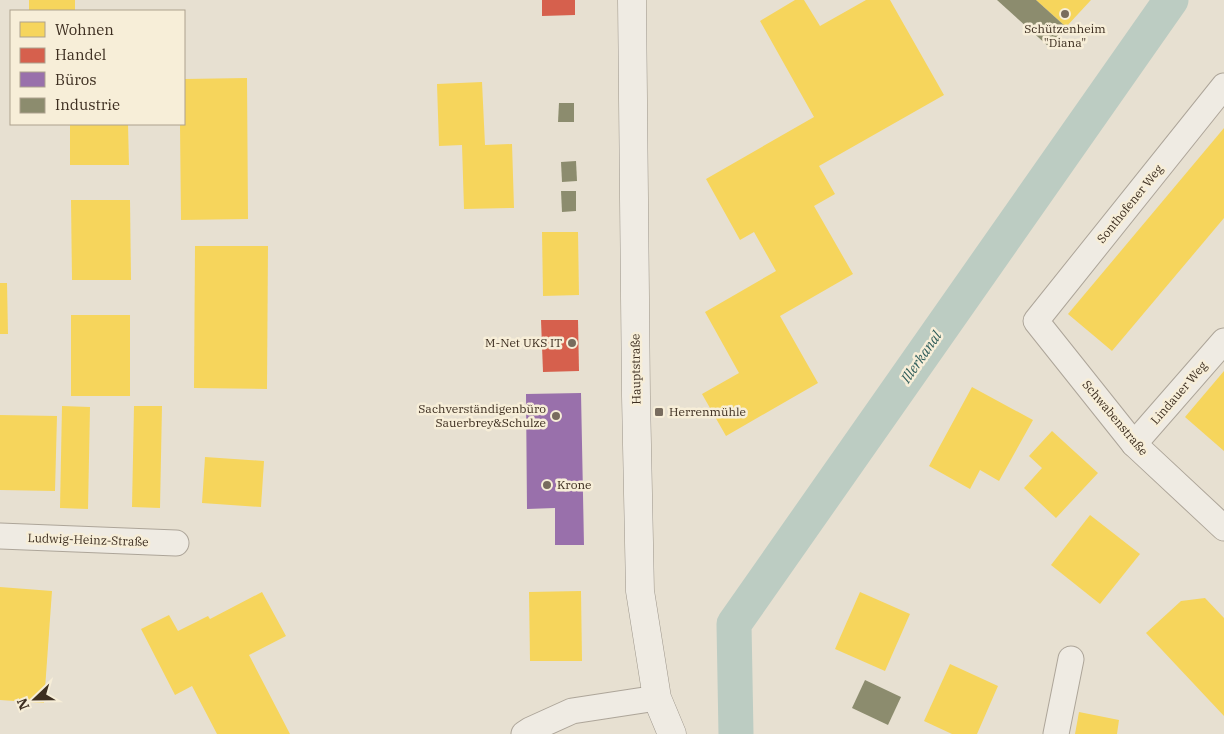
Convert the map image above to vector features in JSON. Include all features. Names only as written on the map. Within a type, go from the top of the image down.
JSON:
[{"type":"main road","name":"Hauptstraße","points":[[632,0],[640,591],[657,698],[672,734]]},
{"type":"street","name":"Sonthofener Weg","points":[[1036,321],[1224,86]]},
{"type":"street","name":"Schwabenstraße","points":[[1036,321],[1134,444],[1224,528]]},
{"type":"street","name":"Lindauer Weg","points":[[1134,444],[1224,341]]},
{"type":"street","name":"Ludwig-Heinz-Straße","points":[[0,536],[176,543]]},
{"type":"street","points":[[1056,734],[1071,659]]},
{"type":"street","points":[[524,734],[572,711],[657,698]]},
{"type":"building: Wohnen","points":[[29,0],[75,0],[75,10],[29,10]]},
{"type":"building: Wohnen","points":[[795,0],[804,0],[820,26],[866,0],[890,0],[944,95],[819,166],[835,194],[814,206],[853,274],[780,316],[818,383],[726,436],[702,394],[739,373],[705,312],[776,271],[754,232],[740,240],[706,179],[814,117],[760,21]]},
{"type":"building: Wohnen","name":"Schützenheim \"Diana\"","points":[[1036,0],[1091,0],[1066,27]]},
{"type":"building: Wohnen","points":[[247,78],[248,219],[181,220],[180,125],[185,125],[185,79]]},
{"type":"building: Wohnen","points":[[482,82],[485,145],[512,144],[514,208],[464,209],[462,145],[439,146],[437,84]]},
{"type":"building: Wohnen","points":[[70,125],[128,125],[129,165],[70,165]]},
{"type":"building: Wohnen","points":[[1224,128],[1224,218],[1112,351],[1068,314]]},
{"type":"building: Wohnen","points":[[71,200],[130,200],[131,280],[72,280]]},
{"type":"building: Wohnen","points":[[542,232],[578,232],[579,295],[543,296]]},
{"type":"building: Wohnen","points":[[195,246],[268,246],[267,389],[194,388]]},
{"type":"building: Wohnen","points":[[0,283],[7,283],[8,334],[0,334]]},
{"type":"building: Wohnen","points":[[71,315],[130,315],[130,396],[71,396]]},
{"type":"building: Wohnen","points":[[1224,371],[1224,451],[1185,417]]},
{"type":"building: Wohnen","points":[[972,387],[1033,420],[999,481],[980,470],[970,489],[929,466]]},
{"type":"building: Wohnen","points":[[62,406],[90,407],[88,509],[60,508]]},
{"type":"building: Wohnen","points":[[134,406],[162,406],[160,508],[132,507]]},
{"type":"building: Wohnen","points":[[0,415],[57,416],[55,491],[0,490]]},
{"type":"building: Wohnen","points":[[1052,431],[1098,473],[1056,518],[1024,488],[1042,468],[1029,456]]},
{"type":"building: Wohnen","points":[[205,457],[264,461],[261,507],[202,503]]},
{"type":"building: Wohnen","points":[[1090,515],[1140,554],[1100,604],[1051,565]]},
{"type":"building: Wohnen","points":[[0,587],[52,591],[44,703],[0,700]]},
{"type":"building: Wohnen","points":[[581,591],[582,661],[530,661],[529,592]]},
{"type":"building: Wohnen","points":[[262,592],[286,636],[249,655],[290,734],[217,734],[192,686],[175,695],[141,629],[169,615],[178,631],[208,616],[210,619]]},
{"type":"building: Wohnen","points":[[860,592],[910,614],[885,671],[835,649]]},
{"type":"building: Wohnen","points":[[1205,598],[1224,618],[1224,716],[1146,633],[1181,601]]},
{"type":"building: Wohnen","points":[[950,664],[998,686],[977,734],[952,734],[924,721]]},
{"type":"building: Wohnen","points":[[1079,712],[1119,720],[1117,734],[1075,734]]},
{"type":"building: Handel","points":[[542,0],[575,0],[575,15],[542,16]]},
{"type":"building: Handel","points":[[541,320],[578,320],[579,371],[543,372]]},
{"type":"building: Büros","points":[[581,393],[584,545],[555,545],[555,508],[527,509],[526,394]]},
{"type":"building: Industrie","points":[[997,0],[1036,0],[1066,27],[1048,46]]},
{"type":"building: Industrie","points":[[559,103],[574,103],[574,122],[558,122]]},
{"type":"building: Industrie","points":[[576,161],[577,181],[562,182],[561,162]]},
{"type":"building: Industrie","points":[[561,191],[576,191],[576,211],[562,212]]},
{"type":"building: Industrie","points":[[865,680],[901,697],[888,725],[852,708]]},
{"type":"waterway","name":"Illerkanal","points":[[736,734],[734,624],[1171,0]]},
{"type":"place","name":"Schützenheim \"Diana\"","points":[[1065,14]]},
{"type":"place","name":"M-Net UKS IT","points":[[572,343]]},
{"type":"place","name":"Herrenmühle","points":[[659,412]]},
{"type":"place","name":"Sachverständigenbüro Sauerbrey&Schulze","points":[[556,416]]},
{"type":"place","name":"Krone","points":[[547,485]]}]
